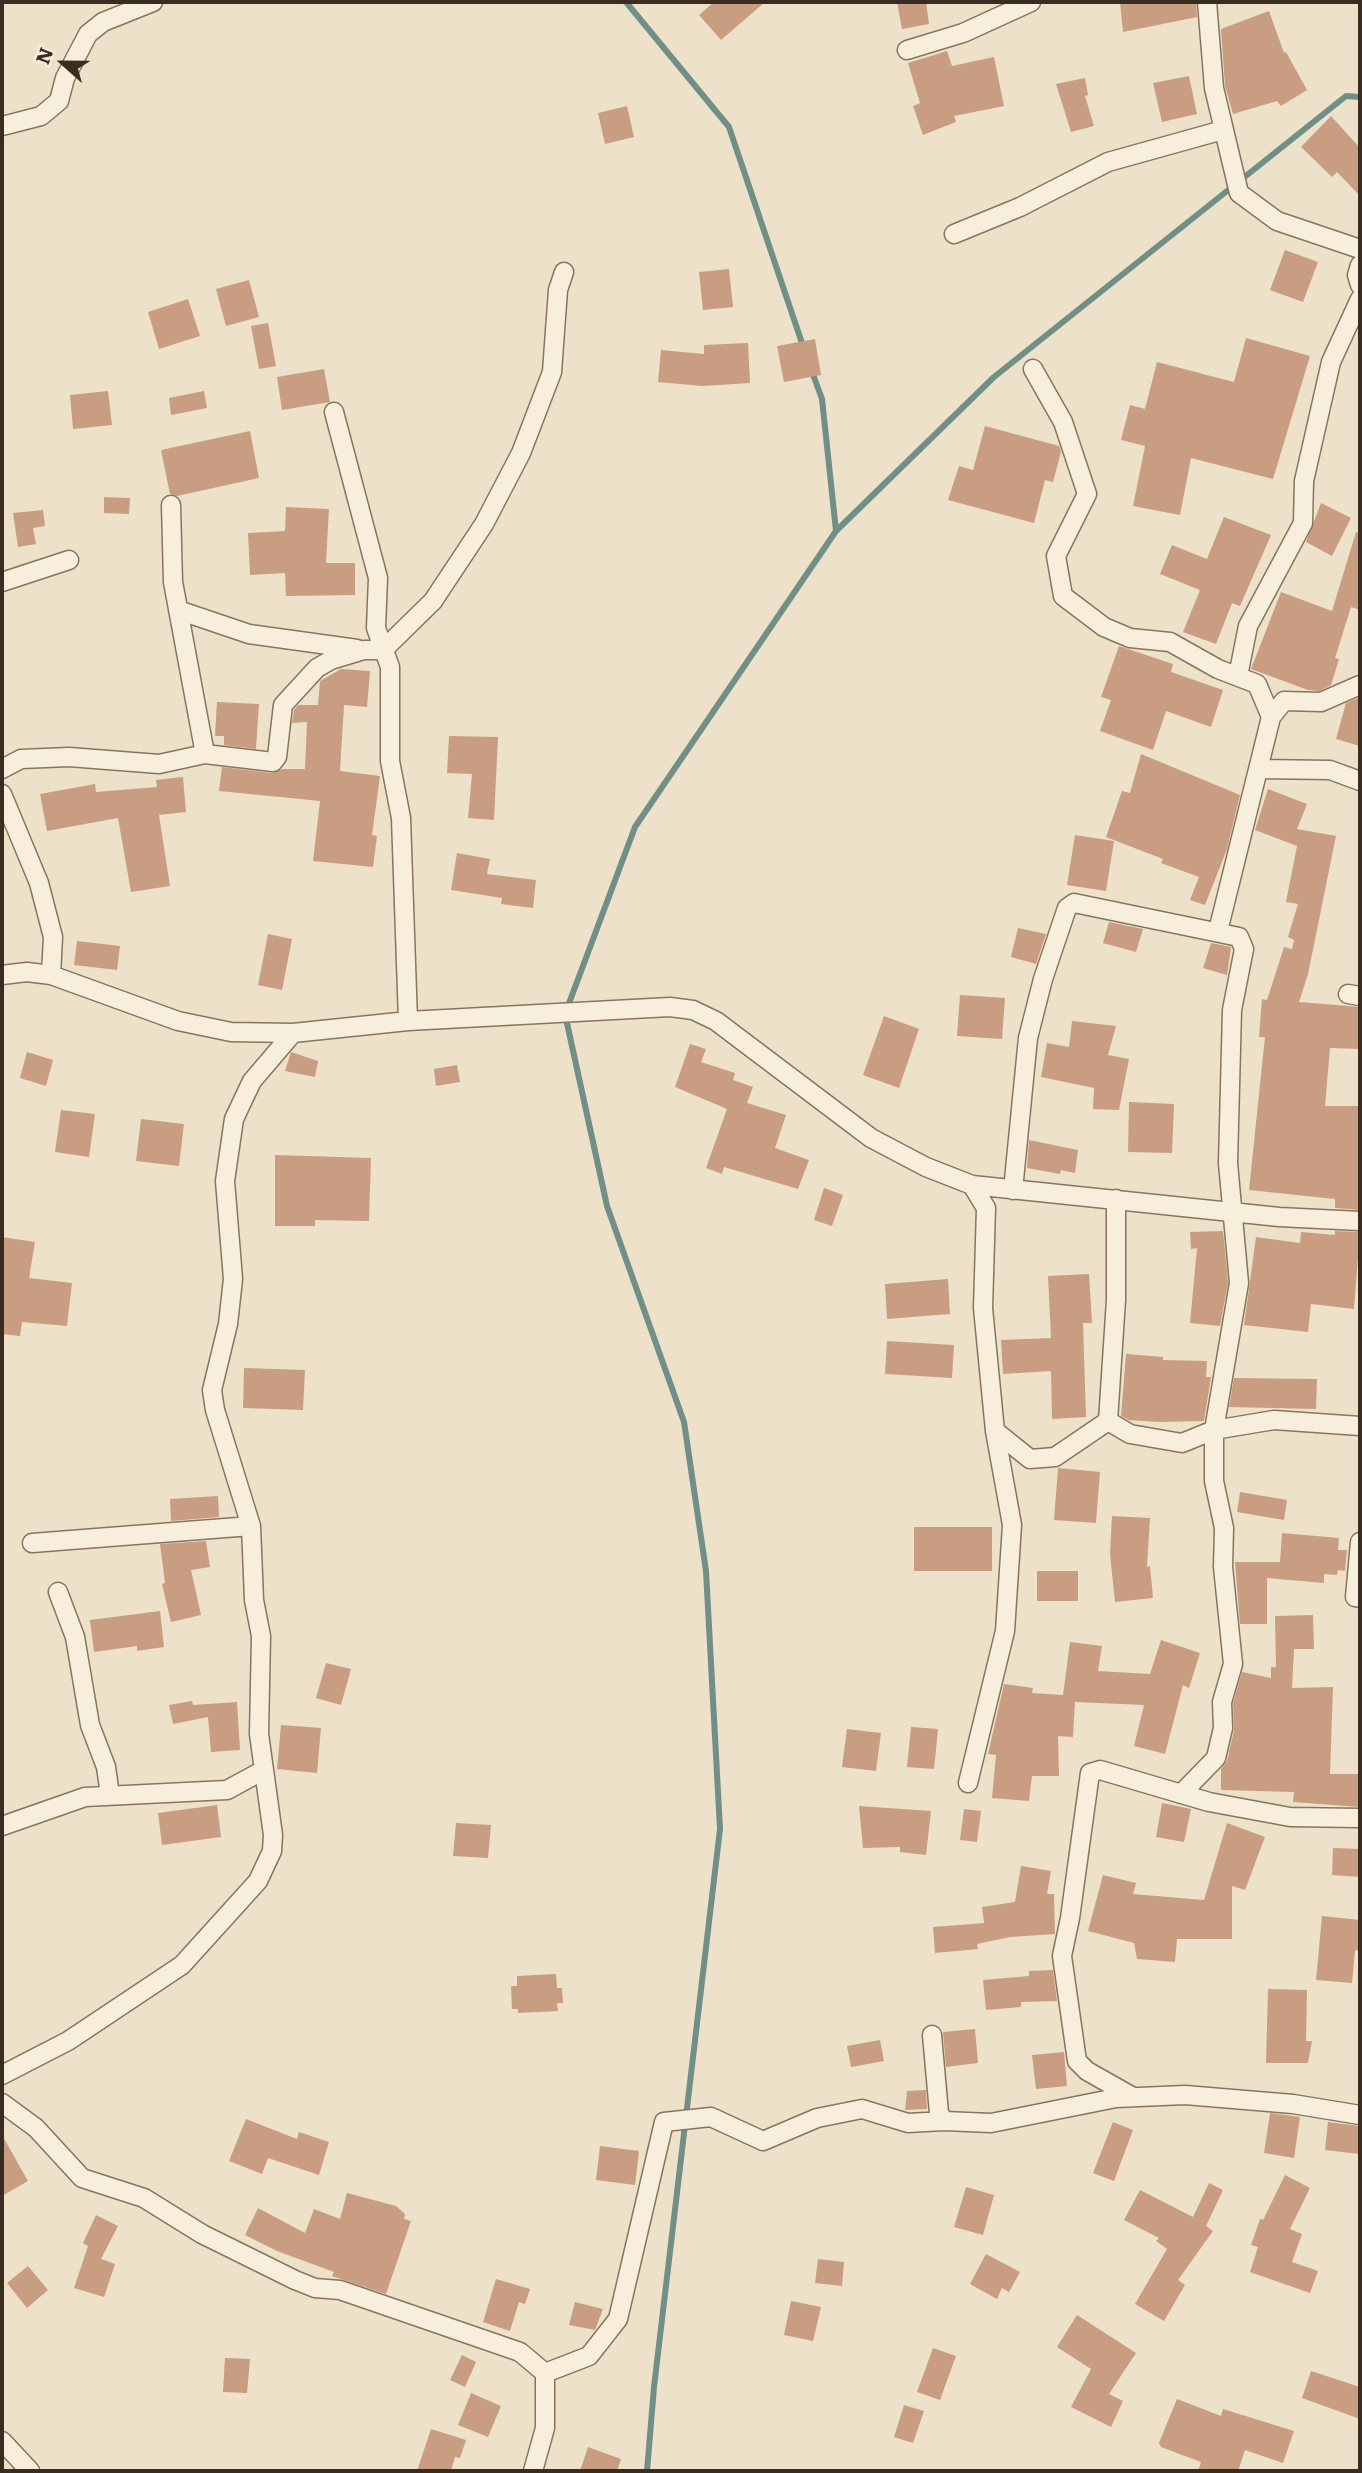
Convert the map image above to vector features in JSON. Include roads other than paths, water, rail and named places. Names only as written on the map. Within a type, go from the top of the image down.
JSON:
[{"type":"street","points":[[2,126],[41,116],[59,102],[65,78],[88,34],[103,22],[153,2]]},
{"type":"street","points":[[907,50],[963,33],[1031,2]]},
{"type":"street","points":[[1207,2],[1210,55],[1223,130],[1239,193],[1277,221],[1360,249]]},
{"type":"street","points":[[954,234],[1020,207],[1108,162],[1223,130]]},
{"type":"street","points":[[1360,265],[1357,283],[1360,285]]},
{"type":"street","points":[[177,610],[250,634],[364,650],[383,650],[433,601],[484,524],[521,453],[552,372],[558,290],[564,272]]},
{"type":"street","points":[[1238,676],[1248,626],[1303,523],[1304,481],[1331,362],[1360,299]]},
{"type":"street","points":[[1032,369],[1063,422],[1087,494],[1056,556],[1063,596],[1104,627],[1130,638],[1170,642],[1257,684],[1271,717]]},
{"type":"street","points":[[334,412],[378,578],[376,628],[390,667],[390,761],[402,831],[408,1021]]},
{"type":"street","points":[[171,505],[173,582],[205,754]]},
{"type":"street","points":[[2,582],[69,560]]},
{"type":"street","points":[[2,769],[21,759],[69,757],[159,764],[205,754],[273,762],[277,757],[284,705],[317,668],[364,650]]},
{"type":"street","points":[[1219,931],[1222,908],[1271,717],[1284,701],[1321,702],[1360,685]]},
{"type":"street","points":[[1259,769],[1330,769],[1360,781]]},
{"type":"street","points":[[2,794],[39,883],[53,937],[51,975]]},
{"type":"street","points":[[1013,1190],[1028,1038],[1043,979],[1067,908],[1074,903],[1239,936],[1244,949],[1232,1010],[1228,1163],[1239,1283],[1214,1430],[1214,1481],[1224,1528],[1223,1567],[1233,1664],[1222,1703],[1223,1728],[1216,1758],[1181,1794]]},
{"type":"street","points":[[2,975],[27,972],[51,975],[178,1021],[231,1032],[293,1033],[408,1021],[670,1007],[693,1010],[716,1021],[871,1138],[926,1167],[972,1185],[1279,1217],[1360,1221]]},
{"type":"street","points":[[2,2075],[68,2041],[182,1965],[258,1881],[272,1851],[273,1835],[262,1771],[259,1734],[261,1636],[254,1600],[251,1526],[215,1410],[212,1390],[228,1324],[233,1279],[225,1181],[234,1119],[252,1081],[293,1033]]},
{"type":"street","points":[[968,1783],[1005,1631],[1012,1525],[995,1431],[983,1308],[986,1208],[972,1185]]},
{"type":"street","points":[[1108,1421],[1116,1300],[1116,1199]]},
{"type":"street","points":[[1108,1421],[1130,1434],[1182,1443],[1214,1430],[1273,1420],[1360,1426]]},
{"type":"street","points":[[995,1431],[1030,1459],[1055,1457],[1108,1421]]},
{"type":"street","points":[[32,1543],[251,1526]]},
{"type":"street","points":[[1360,1542],[1355,1597],[1360,1598]]},
{"type":"street","points":[[58,1592],[75,1637],[90,1725],[106,1767],[110,1796]]},
{"type":"street","points":[[1133,2097],[1087,2071],[1077,2062],[1062,1956],[1070,1918],[1090,1773],[1100,1770],[1181,1794],[1290,1817],[1360,1818]]},
{"type":"street","points":[[2,1826],[85,1797],[227,1790],[262,1771]]},
{"type":"street","points":[[932,2035],[939,2113],[944,2121]]},
{"type":"street","points":[[545,2373],[589,2356],[618,2319],[664,2122],[712,2117],[762,2141],[817,2118],[862,2109],[908,2123],[991,2123],[1133,2097],[1185,2095],[1293,2104],[1360,2115]]},
{"type":"street","points":[[2,2103],[36,2128],[82,2178],[144,2198],[202,2234],[310,2287],[340,2290],[420,2319],[514,2348],[545,2373]]},
{"type":"street","points":[[534,2471],[545,2428],[545,2373]]},
{"type":"street","points":[[2,2441],[30,2471]]},
{"type":"waterway","points":[[626,2],[729,127],[804,349]]},
{"type":"waterway","points":[[836,531],[994,377],[1346,96],[1360,97]]},
{"type":"waterway","points":[[647,2471],[654,2387],[720,1829],[706,1571],[684,1422],[607,1206],[565,1014],[635,827],[836,531],[822,399],[811,369]]}]
